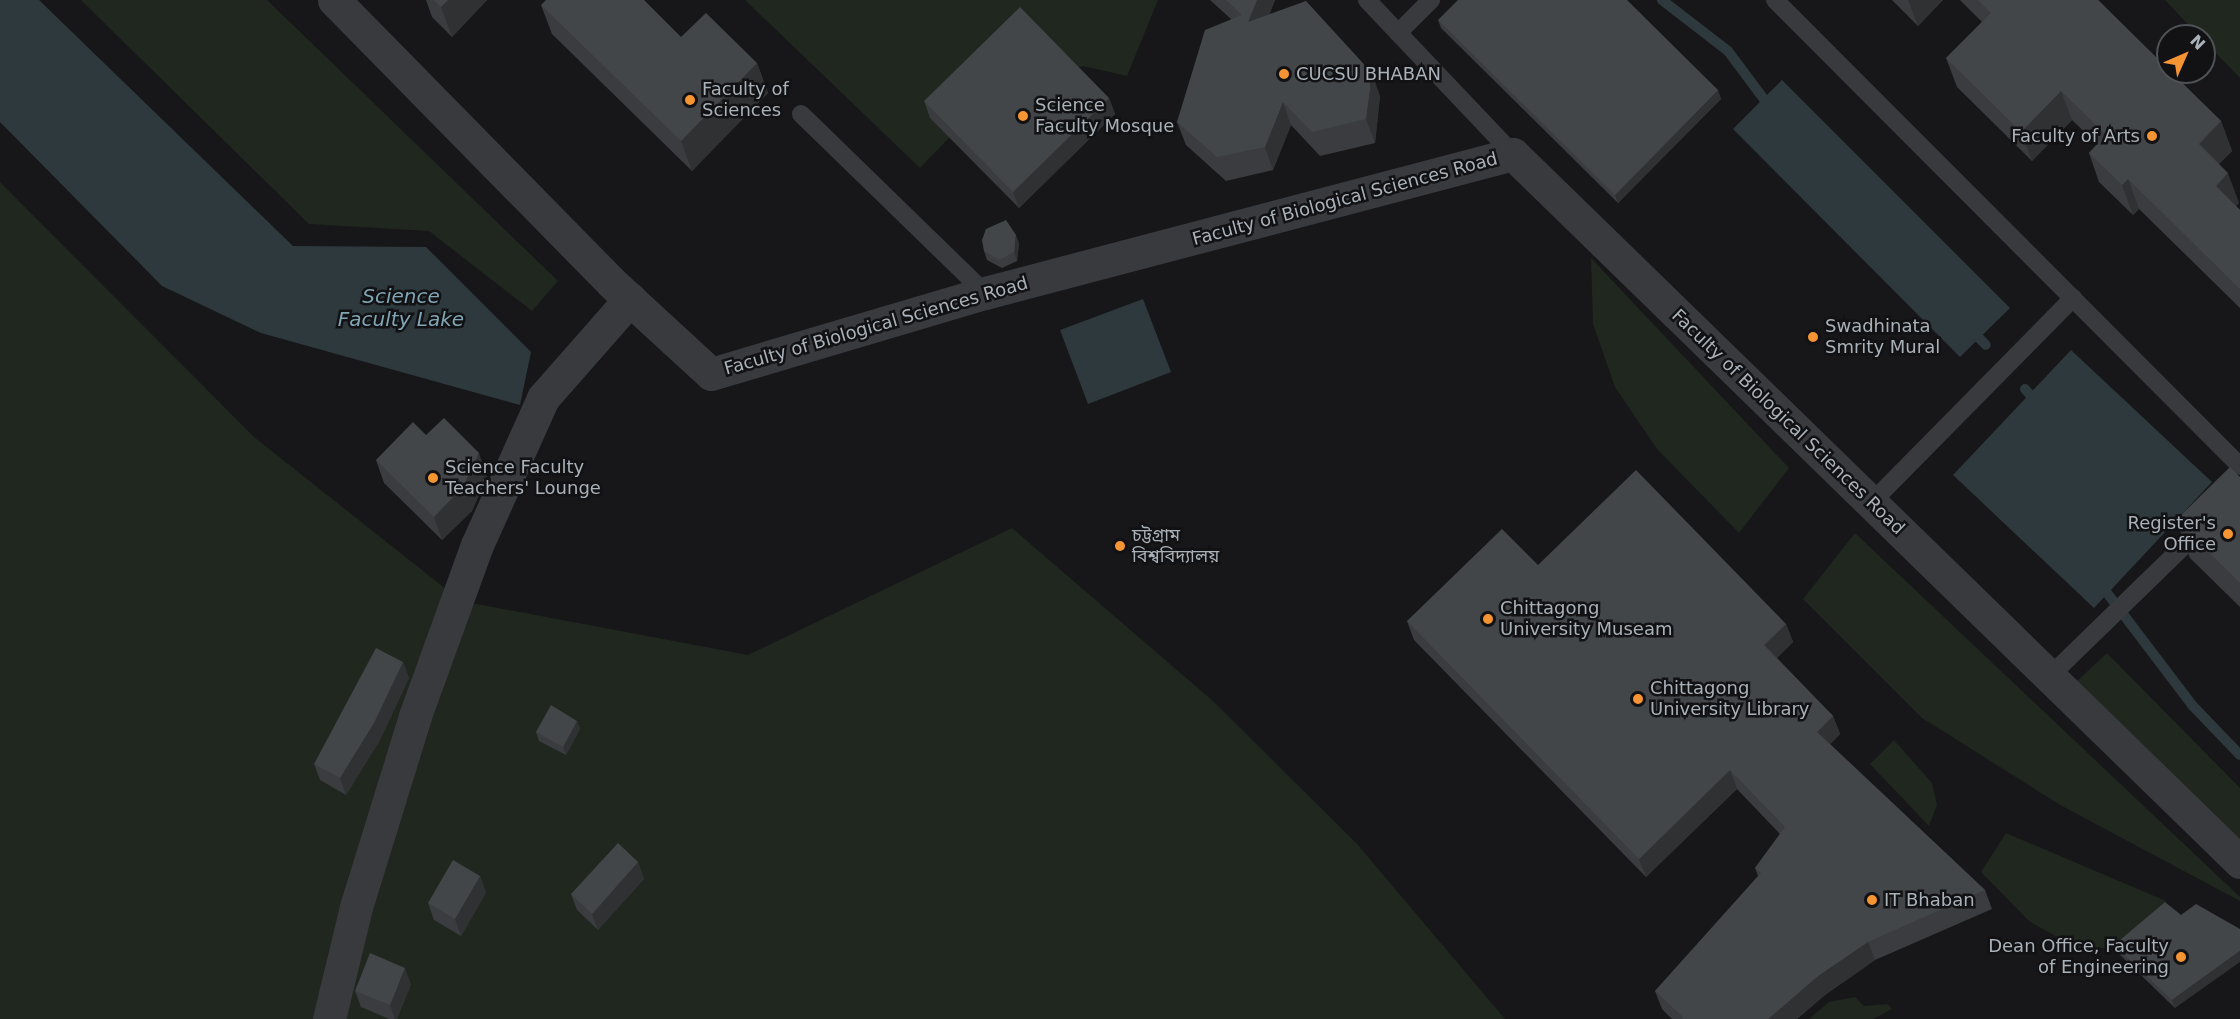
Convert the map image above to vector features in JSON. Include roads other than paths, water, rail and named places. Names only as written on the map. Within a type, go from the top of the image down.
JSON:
[{"type":"street","name":"Faculty of Biological Sciences Road","points":[[334,0],[630,299],[711,374],[985,293],[1514,154],[2240,862]]},
{"type":"street","points":[[329,1019],[356,907],[414,716],[477,545],[543,398],[630,299]]},
{"type":"lane","points":[[1367,0],[1514,154]]},
{"type":"lane","points":[[1398,33],[1431,0]]},
{"type":"lane","points":[[1775,0],[2240,466]]},
{"type":"lane","points":[[801,114],[985,293]]},
{"type":"lane","points":[[1872,503],[2073,298]]},
{"type":"lane","points":[[2050,676],[2139,586],[2215,515]]},
{"type":"water","name":"Science Faculty Lake","points":[[0,0],[39,0],[293,246],[426,247],[531,352],[520,405],[261,333],[162,286],[0,122]]},
{"type":"water","points":[[1782,80],[2010,308],[1960,357],[1733,129]]},
{"type":"water","points":[[1143,299],[1171,372],[1088,404],[1060,330]]},
{"type":"water","points":[[2071,350],[2212,482],[2094,608],[1953,475]]},
{"type":"waterway","points":[[1662,0],[1728,51],[1772,110]]},
{"type":"waterway","points":[[1970,328],[1986,345]]},
{"type":"waterway","points":[[2025,389],[2039,405]]},
{"type":"waterway","points":[[2101,585],[2192,705],[2240,755]]},
{"type":"place","name":"CUCSU BHABAN","points":[[1284,74]]},
{"type":"place","name":"Faculty of Sciences","points":[[690,100]]},
{"type":"place","name":"Science Faculty Mosque","points":[[1023,116]]},
{"type":"place","name":"Faculty of Arts","points":[[2152,136]]},
{"type":"place","name":"Swadhinata Smrity Mural","points":[[1813,337]]},
{"type":"place","name":"Science Faculty Teachers' Lounge","points":[[433,478]]},
{"type":"place","name":"Register's Office","points":[[2228,534]]},
{"type":"place","name":"চট্টগ্রাম বিশ্ববিদ্যালয়","points":[[1120,546]]},
{"type":"place","name":"Chittagong University Museam","points":[[1488,619]]},
{"type":"place","name":"Chittagong University Library","points":[[1638,699]]},
{"type":"place","name":"IT Bhaban","points":[[1872,900]]},
{"type":"place","name":"Dean Office, Faculty of Engineering","points":[[2181,957]]}]
